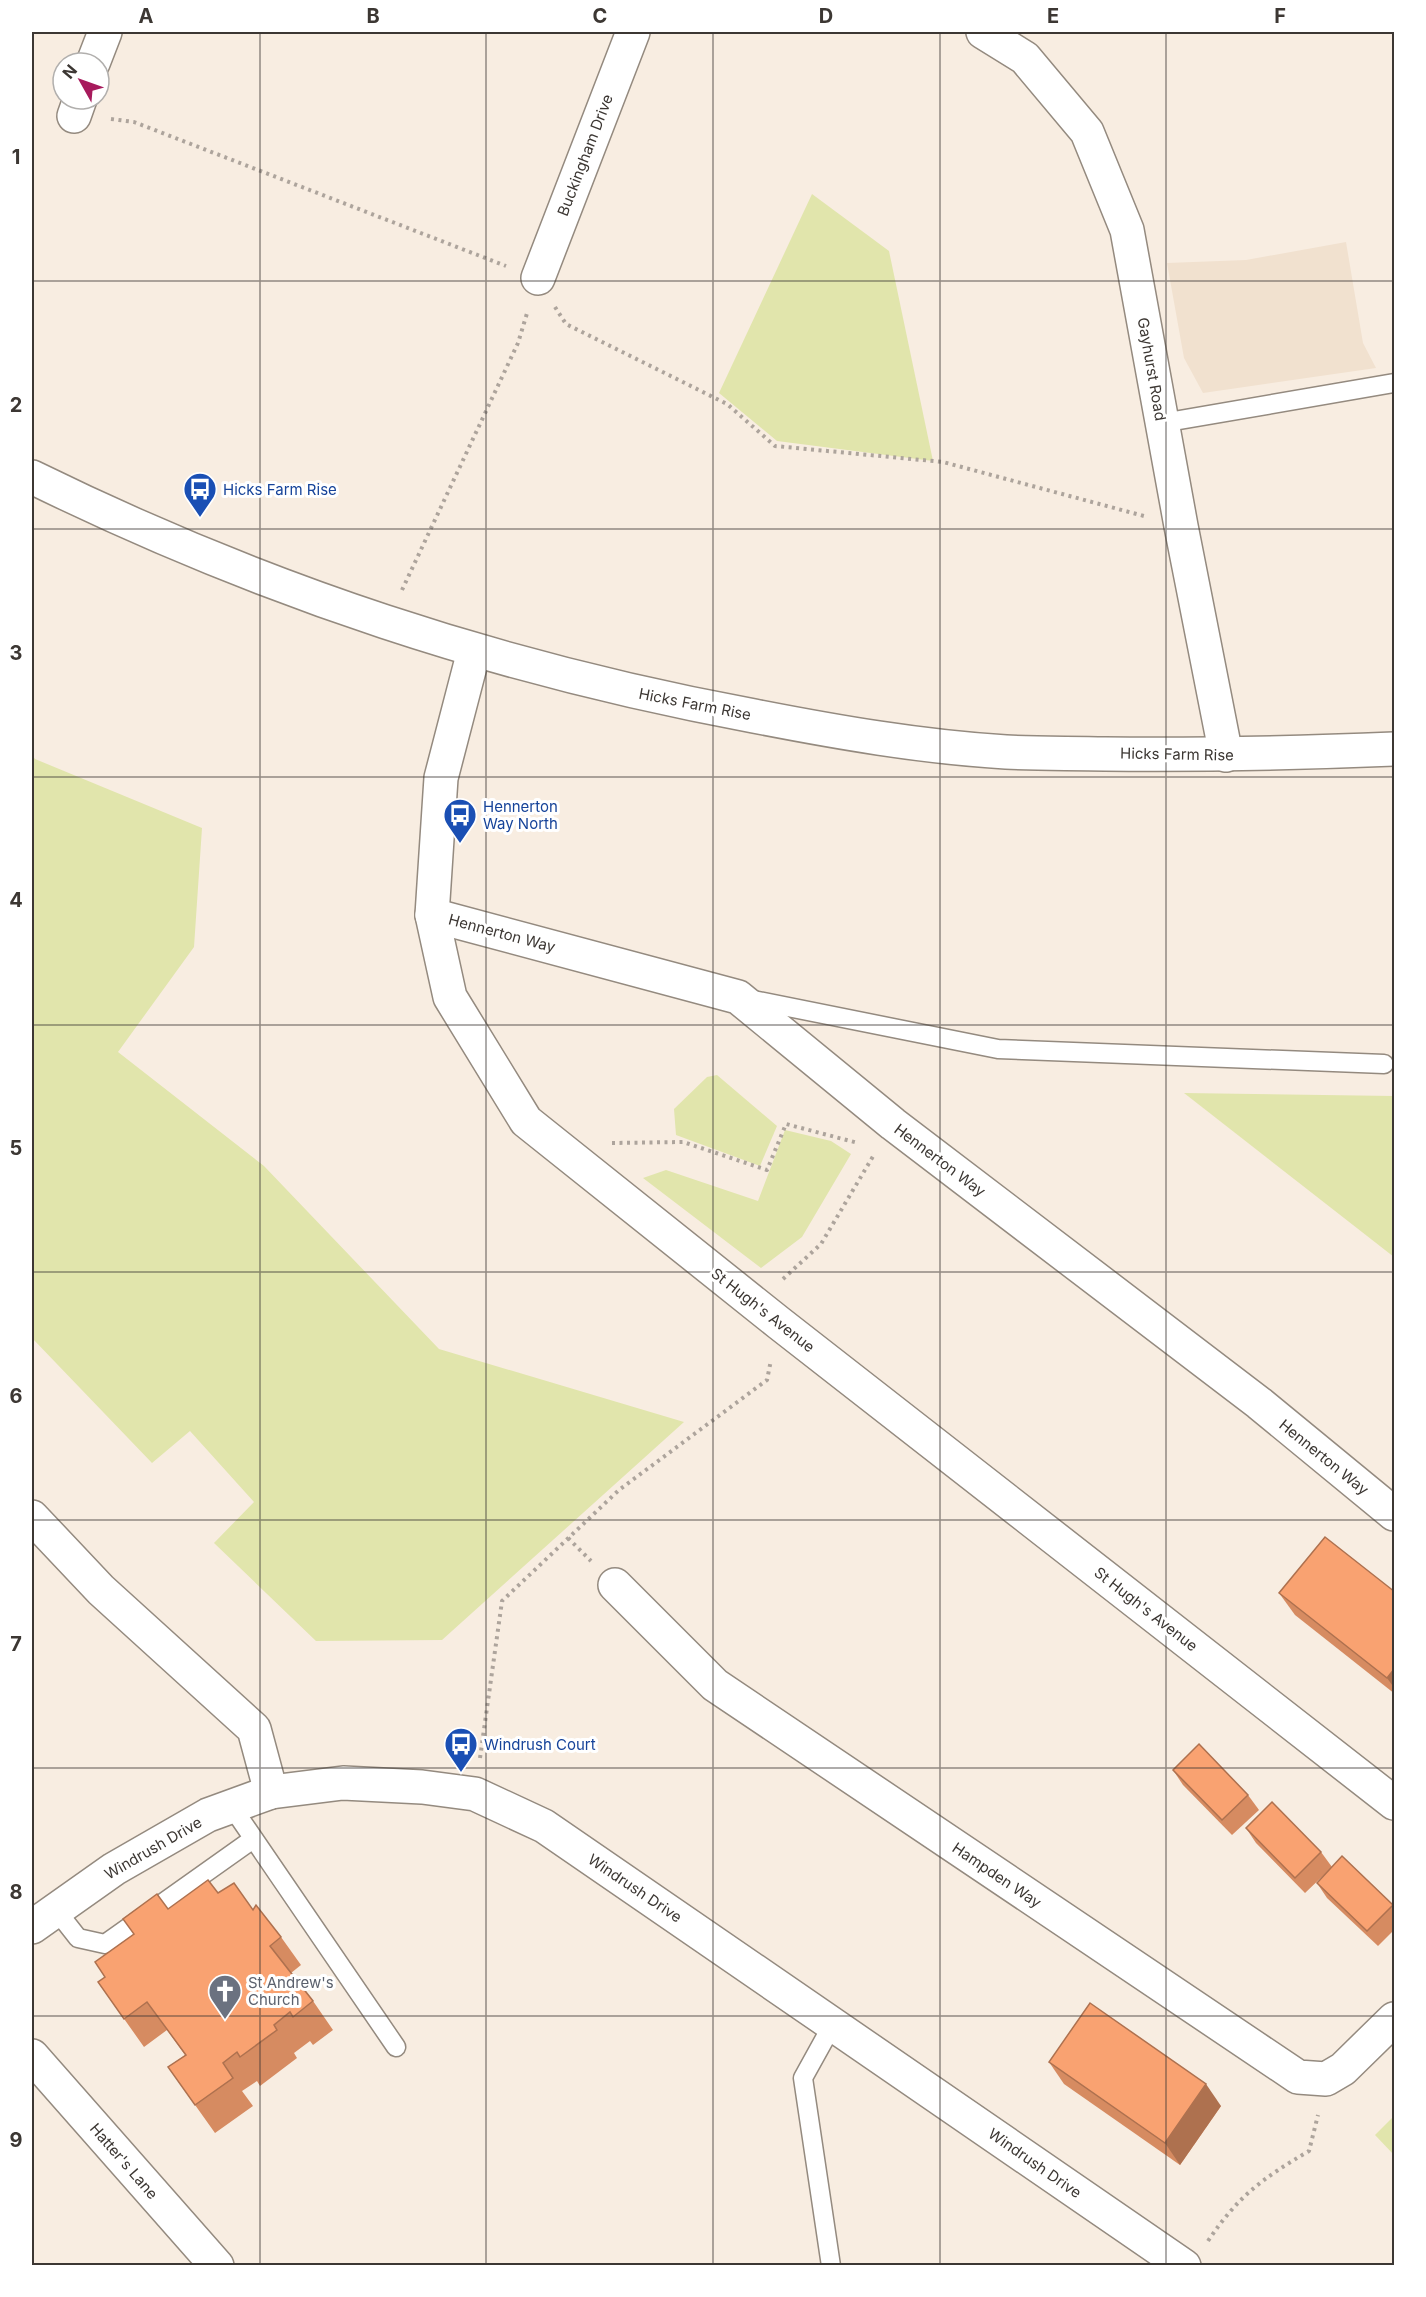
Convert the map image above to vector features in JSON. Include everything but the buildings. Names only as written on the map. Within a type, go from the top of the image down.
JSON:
[{"type":"street","points":[[98,51],[105,32]]},
{"type":"street","name":"Buckingham Drive","points":[[538,278],[633,32]]},
{"type":"street","name":"Gayhurst Road","points":[[983,32],[1025,58],[1087,132],[1127,230],[1226,755]]},
{"type":"street","name":"Hicks Farm Rise","points":[[32,477],[130,525],[248,574],[474,651],[656,698],[827,730],[1005,752],[1226,755],[1395,749]]},
{"type":"street","name":"St Hugh's Avenue","points":[[474,651],[441,778],[432,915],[450,997],[526,1121],[756,1304],[1395,1803]]},
{"type":"street","name":"Hennerton Way","points":[[432,915],[738,997],[893,1125],[1259,1403],[1395,1514]]},
{"type":"street","points":[[32,1517],[101,1590],[254,1729],[271,1792]]},
{"type":"street","name":"Hampden Way","points":[[615,1585],[715,1685],[1298,2077],[1326,2079],[1343,2069],[1395,2019]]},
{"type":"street","name":"Windrush Drive","points":[[44,1919],[114,1869],[208,1815],[271,1792],[343,1783],[422,1787],[475,1794],[544,1826],[834,2022],[1184,2265]]},
{"type":"street","name":"Hatter's Lane","points":[[32,2056],[217,2265]]},
{"type":"lane","points":[[1162,423],[1395,383]]},
{"type":"lane","points":[[738,997],[998,1048],[1384,1064]]},
{"type":"lane","points":[[232,1807],[396,2047]]},
{"type":"lane","points":[[44,1919],[78,1938],[105,1944],[254,1839]]},
{"type":"lane","points":[[831,2265],[802,2078],[834,2022]]},
{"type":"path","points":[[92,111],[134,122],[538,278],[566,324],[727,404],[775,446],[943,462],[1181,526]]},
{"type":"path","points":[[387,623],[518,343],[538,278]]},
{"type":"path","points":[[554,1143],[683,1142],[767,1170],[786,1124],[864,1145],[893,1125]]},
{"type":"path","points":[[756,1304],[821,1244],[893,1125]]},
{"type":"path","points":[[475,1794],[502,1601],[619,1490],[766,1380]]},
{"type":"path","points":[[1225,2215],[1265,2176],[1309,2151]]},
{"type":"shaded area","points":[[1346,242],[1363,343],[1376,368],[1203,393],[1184,358],[1167,263],[1246,260]]},
{"type":"green space","points":[[812,194],[889,251],[933,461],[777,441],[719,393]]},
{"type":"green space","points":[[32,755],[35,759],[202,828],[194,947],[118,1052],[264,1166],[439,1349],[684,1422],[442,1640],[316,1641],[214,1543],[254,1502],[190,1431],[152,1463],[32,1338]]},
{"type":"green space","points":[[717,1075],[777,1126],[760,1166],[676,1135],[674,1109],[707,1077]]},
{"type":"green space","points":[[1184,1093],[1394,1096],[1394,1257]]},
{"type":"green space","points":[[785,1130],[831,1141],[851,1154],[802,1237],[761,1268],[643,1178],[666,1170],[758,1201]]},
{"type":"green space","points":[[1394,2116],[1394,2155],[1375,2135]]},
{"type":"place","name":"Hicks Farm Rise","points":[[200,518]]},
{"type":"place","name":"Hennerton Way North","points":[[460,844]]},
{"type":"place","name":"Windrush Court","points":[[461,1773]]},
{"type":"place","name":"St Andrew's Church","points":[[225,2020]]}]
